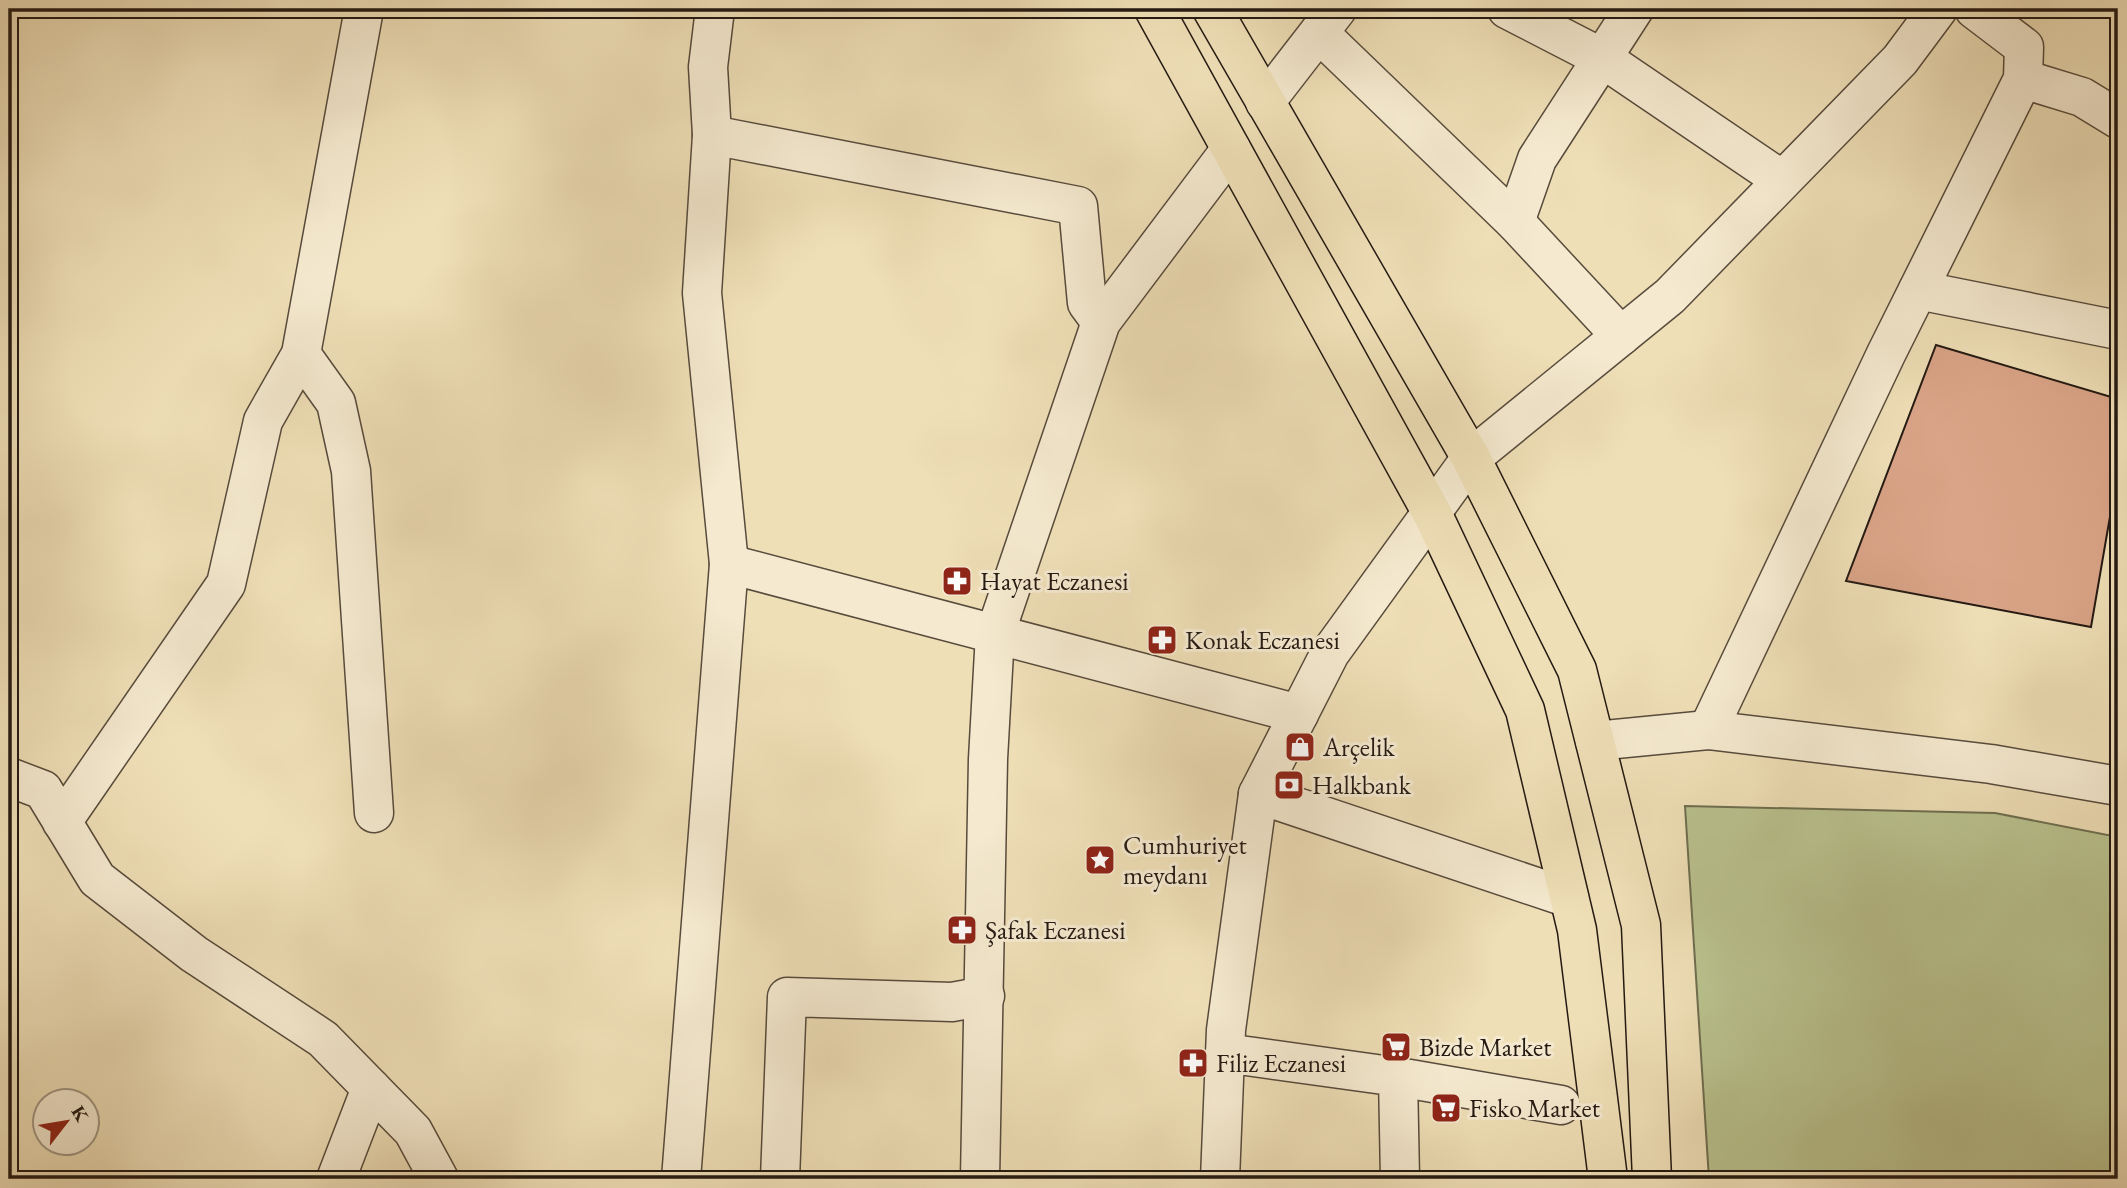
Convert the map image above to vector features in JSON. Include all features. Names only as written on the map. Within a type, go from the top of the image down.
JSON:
[{"type":"main road","points":[[1154,9],[1433,515],[1525,710],[1577,930],[1608,1179]]},
{"type":"main road","points":[[1212,9],[1471,458],[1577,670],[1641,925],[1652,1179]]},
{"type":"street","points":[[62,822],[226,584],[263,421],[301,354],[364,9]]},
{"type":"street","points":[[681,1179],[729,564],[702,293],[712,135],[708,67],[715,9]]},
{"type":"street","points":[[1507,9],[1602,58],[1782,180]]},
{"type":"street","points":[[1515,222],[1536,159],[1634,9]]},
{"type":"street","points":[[1220,1179],[1225,1053],[1258,794],[1330,653],[1433,515],[1471,458],[1670,296],[1900,60],[1938,9]]},
{"type":"street","points":[[1708,730],[1918,290],[2024,79],[2024,47],[1974,9]]},
{"type":"street","points":[[1265,102],[1328,21],[1620,336]]},
{"type":"street","points":[[2024,79],[2081,97],[2118,119]]},
{"type":"street","points":[[712,135],[1078,206],[1087,303],[1101,322]]},
{"type":"street","points":[[980,1179],[988,758],[995,634],[1101,322],[1231,149]]},
{"type":"street","points":[[1918,290],[2118,330]]},
{"type":"street","points":[[301,354],[336,404],[351,471],[374,813]]},
{"type":"street","points":[[729,564],[1299,714]]},
{"type":"street","points":[[1595,741],[1708,730],[1991,764],[2118,786]]},
{"type":"street","points":[[9,777],[43,790],[97,879],[194,954],[323,1039],[413,1130],[439,1179]]},
{"type":"street","points":[[1258,794],[1569,898]]},
{"type":"street","points":[[780,1179],[787,997],[952,1002],[985,996]]},
{"type":"street","points":[[1225,1053],[1398,1077],[1561,1105]]},
{"type":"street","points":[[1398,1077],[1400,1179]]},
{"type":"street","points":[[335,1179],[371,1088]]},
{"type":"green space","points":[[1685,806],[1995,813],[2118,837],[2118,1179],[1709,1179]]},
{"type":"building","points":[[1936,345],[2118,399],[2118,470],[2091,627],[1846,581]]},
{"type":"place","name":"Hayat Eczanesi","points":[[957,581]]},
{"type":"place","name":"Konak Eczanesi","points":[[1162,640]]},
{"type":"place","name":"Arçelik","points":[[1300,747]]},
{"type":"place","name":"Halkbank","points":[[1289,785]]},
{"type":"place","name":"Cumhuriyet meydanı","points":[[1100,860]]},
{"type":"place","name":"Şafak Eczanesi","points":[[962,930]]},
{"type":"place","name":"Bizde Market","points":[[1396,1047]]},
{"type":"place","name":"Filiz Eczanesi","points":[[1193,1063]]},
{"type":"place","name":"Fisko Market","points":[[1446,1108]]}]
